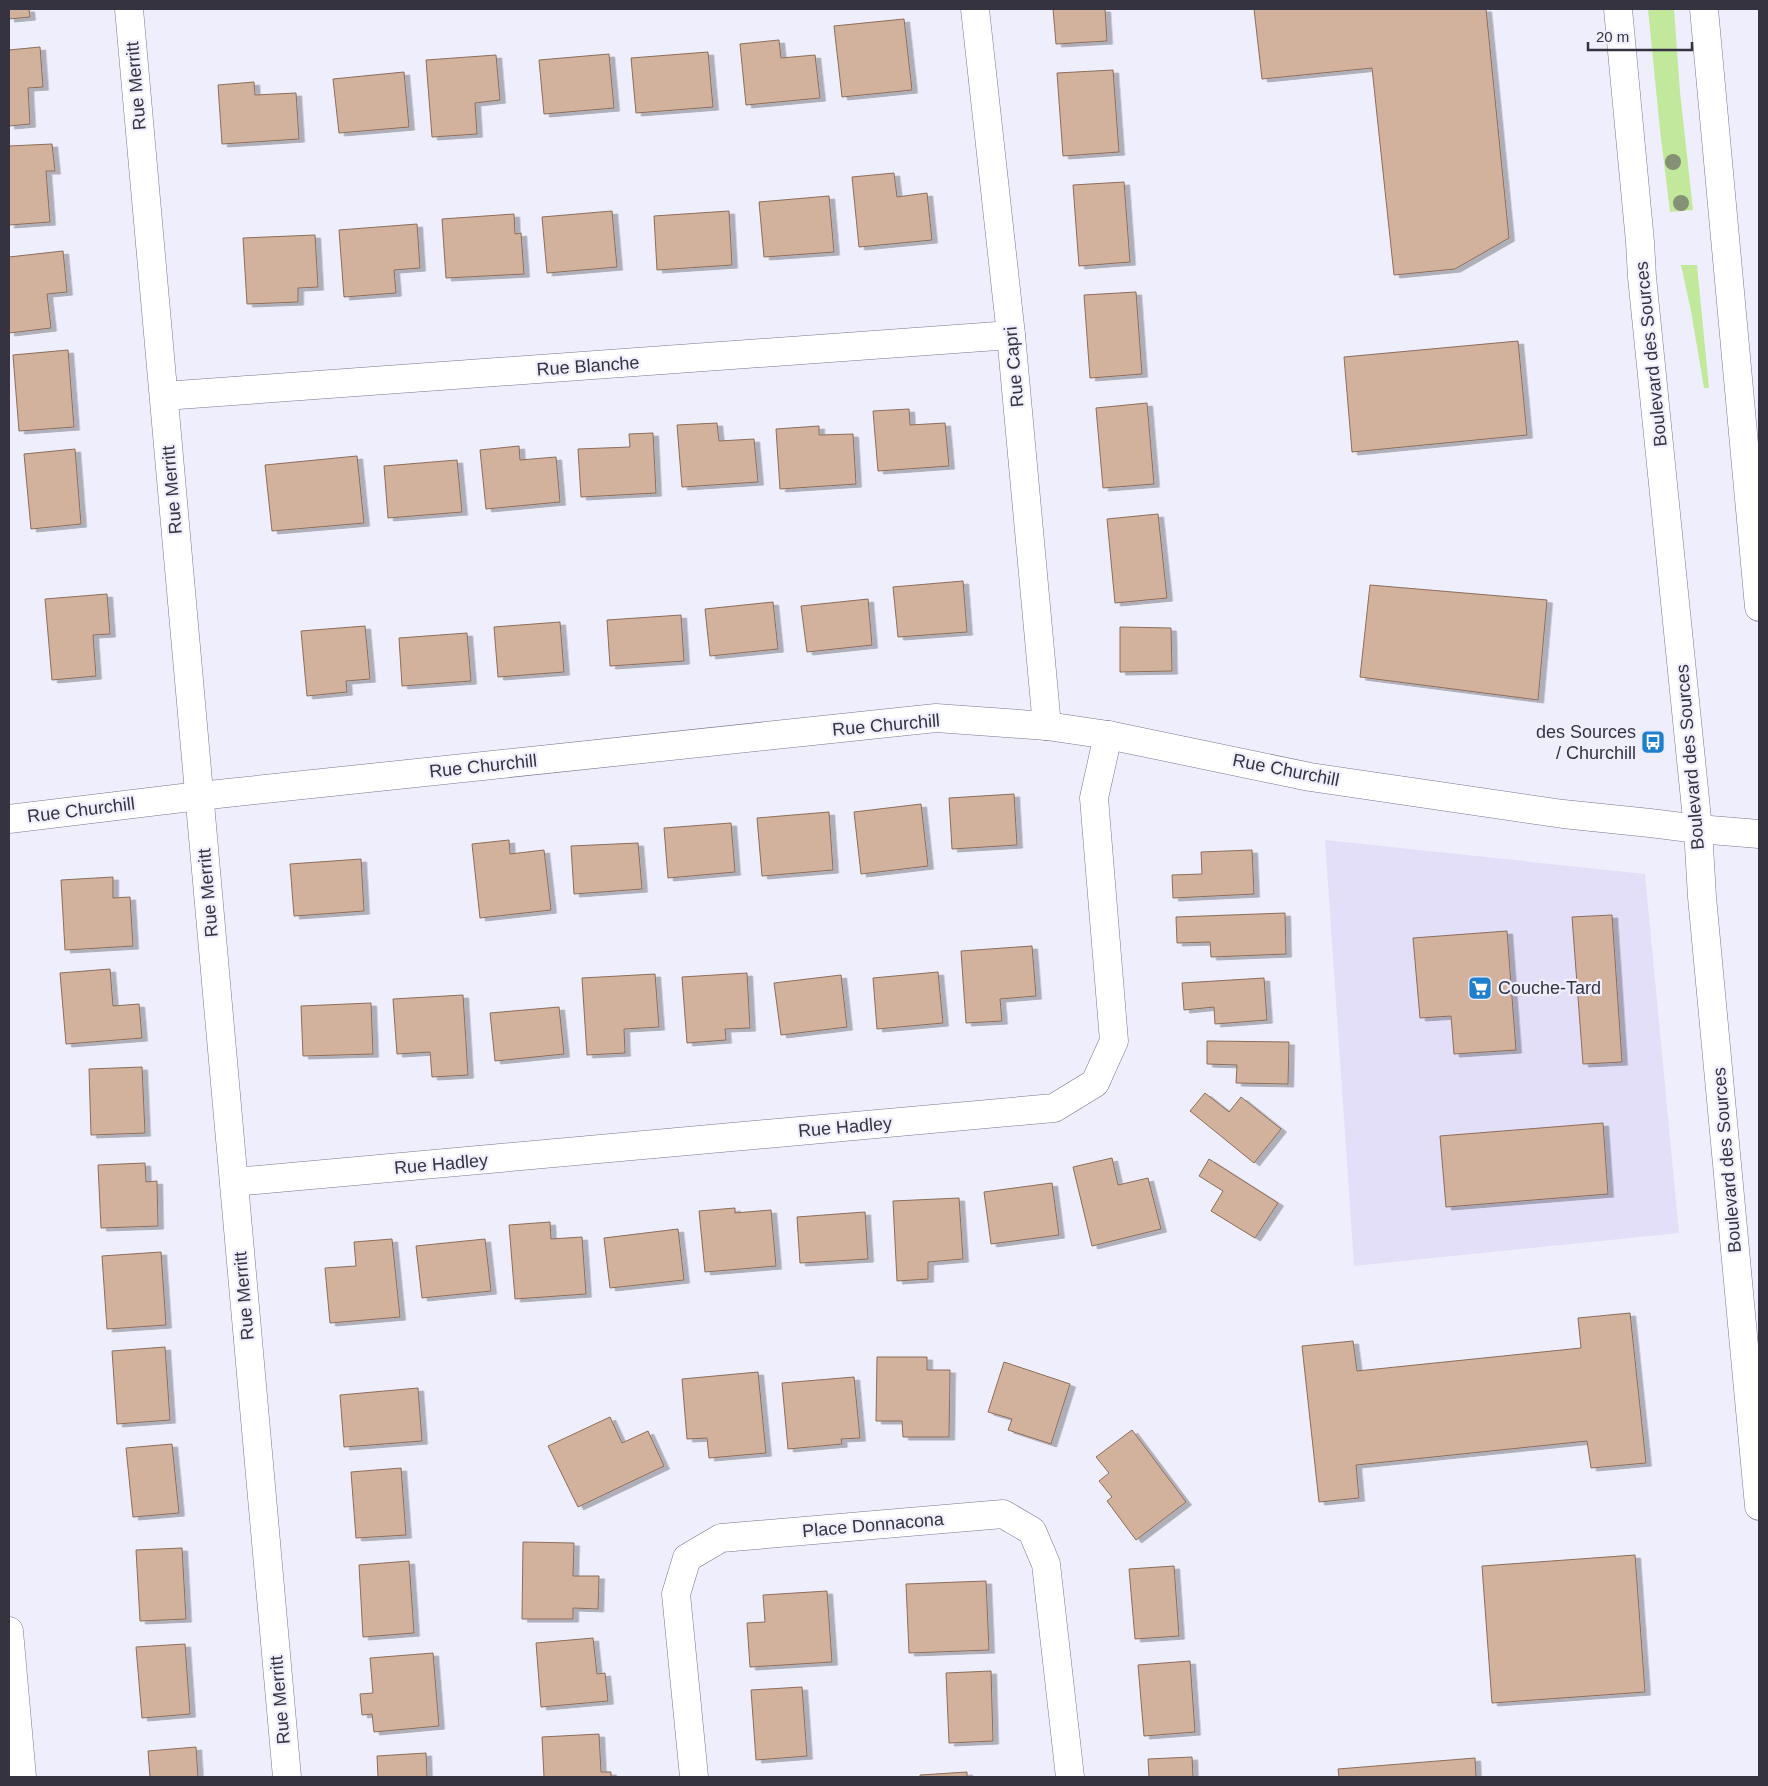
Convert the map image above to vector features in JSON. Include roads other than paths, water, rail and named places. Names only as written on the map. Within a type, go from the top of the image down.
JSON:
[{"type":"street","name":"Rue Merritt","points":[[130,9],[287,1777]]},
{"type":"street","name":"Rue Capri","points":[[975,9],[1012,335],[1047,726]]},
{"type":"street","name":"Boulevard des Sources","points":[[1618,9],[1642,277],[1698,829],[1702,897],[1759,1506]]},
{"type":"street","points":[[1704,9],[1759,607]]},
{"type":"street","name":"Rue Blanche","points":[[164,396],[1012,335]]},
{"type":"street","name":"Rue Churchill","points":[[9,819],[199,796],[936,718],[1047,726],[1108,735],[1310,777],[1563,814],[1759,834]]},
{"type":"street","name":"Rue Hadley","points":[[234,1182],[1054,1108],[1095,1083],[1114,1041],[1094,798],[1108,735]]},
{"type":"street","name":"Place Donnacona","points":[[694,1777],[676,1594],[687,1558],[721,1538],[1003,1514],[1032,1531],[1046,1564],[1070,1777]]},
{"type":"street","points":[[9,1631],[22,1777]]},
{"type":"place","name":"des Sources / Churchill","points":[[1653,742]]},
{"type":"place","name":"Couche-Tard","points":[[1480,988]]}]
